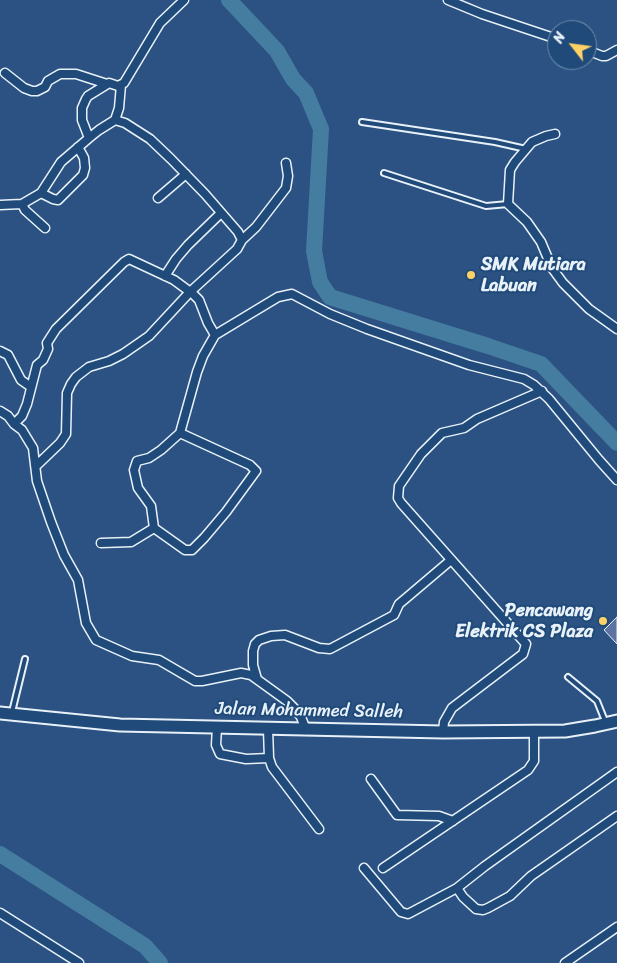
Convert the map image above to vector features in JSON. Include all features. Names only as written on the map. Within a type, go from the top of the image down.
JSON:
[{"type":"main road","name":"Jalan Mohammed Salleh","points":[[6,713],[120,725],[217,726],[306,730],[534,732],[565,731],[611,722]]},
{"type":"street","points":[[0,206],[22,204],[41,193],[61,162],[98,130],[115,120],[119,108],[121,85],[160,23],[184,0]]},
{"type":"street","points":[[448,0],[482,14],[547,36]]},
{"type":"street","points":[[597,54],[606,56],[617,50]]},
{"type":"street","points":[[4,73],[24,88],[32,91],[37,91],[48,81],[60,74],[76,74],[106,84],[121,85]]},
{"type":"street","points":[[89,138],[82,120],[82,108],[88,96],[106,84]]},
{"type":"street","points":[[115,120],[125,123],[150,139],[186,174],[238,232],[242,240]]},
{"type":"street","points":[[555,134],[539,139],[526,148],[510,170],[508,204],[527,222],[541,242],[552,268],[563,283],[589,309],[617,328]]},
{"type":"street","points":[[41,193],[58,200],[75,184],[85,168],[84,158],[78,147]]},
{"type":"street","points":[[36,466],[56,448],[66,434],[67,393],[76,377],[89,367],[109,361],[123,354],[149,336],[190,292],[237,249],[242,240],[256,227],[286,188],[288,176],[286,163]]},
{"type":"street","points":[[158,198],[186,174]]},
{"type":"street","points":[[22,204],[25,210],[45,228]]},
{"type":"street","points":[[165,276],[188,245],[221,213]]},
{"type":"street","points":[[14,424],[22,416],[37,366],[43,360],[48,349],[47,343],[56,329],[129,259],[174,280],[190,292],[199,300],[208,323],[216,335]]},
{"type":"street","points":[[180,433],[250,465],[256,471],[226,512],[192,550],[185,550],[154,528],[150,506],[138,488],[135,466],[137,461],[149,458],[180,433],[197,372],[203,356],[216,335],[272,301],[292,294],[330,314],[367,329],[469,364],[524,379],[542,391],[617,480]]},
{"type":"street","points":[[0,351],[8,356],[21,380],[31,388]]},
{"type":"street","points":[[443,732],[444,722],[452,708],[523,654],[526,644],[401,503],[398,498],[399,486],[421,454],[442,433],[464,428],[477,419],[542,391]]},
{"type":"street","points":[[0,411],[22,430],[33,448],[37,481],[64,555],[78,580],[86,623],[96,640],[132,656],[159,660],[195,681],[241,673],[257,679],[295,709],[301,717],[306,730]]},
{"type":"street","points":[[102,543],[131,542],[154,528]]},
{"type":"street","points":[[257,679],[253,651],[255,644],[259,640],[271,636],[286,635],[319,648],[330,648],[394,615],[404,599],[452,560]]},
{"type":"street","points":[[217,726],[216,745],[220,754],[252,759],[269,758]]},
{"type":"street","points":[[268,729],[269,758],[272,767],[319,829]]},
{"type":"street","points":[[383,868],[528,770],[534,761],[534,732]]},
{"type":"street","points":[[364,868],[401,912],[408,914],[456,888],[617,772]]},
{"type":"street","points":[[371,779],[397,815],[439,816],[453,822]]},
{"type":"street","points":[[456,888],[468,903],[476,909],[483,910],[488,908],[510,896],[531,876],[617,816]]},
{"type":"street","points":[[0,913],[79,963]]},
{"type":"street","points":[[565,963],[617,927]]},
{"type":"lane","points":[[362,122],[526,148]]},
{"type":"lane","points":[[384,174],[486,206],[508,204]]},
{"type":"lane","points":[[6,713],[25,659]]},
{"type":"lane","points":[[568,677],[597,702],[611,722]]},
{"type":"building","points":[[617,617],[617,644],[604,630]]},
{"type":"waterway","points":[[229,0],[277,51],[293,79],[306,93],[321,129],[314,251],[320,282],[330,297],[541,364],[617,443]]},
{"type":"waterway","points":[[0,854],[145,946],[160,963]]},
{"type":"place","name":"SMK Mutiara Labuan","points":[[471,275]]},
{"type":"place","name":"Pencawang Elektrik CS Plaza","points":[[603,621]]}]
